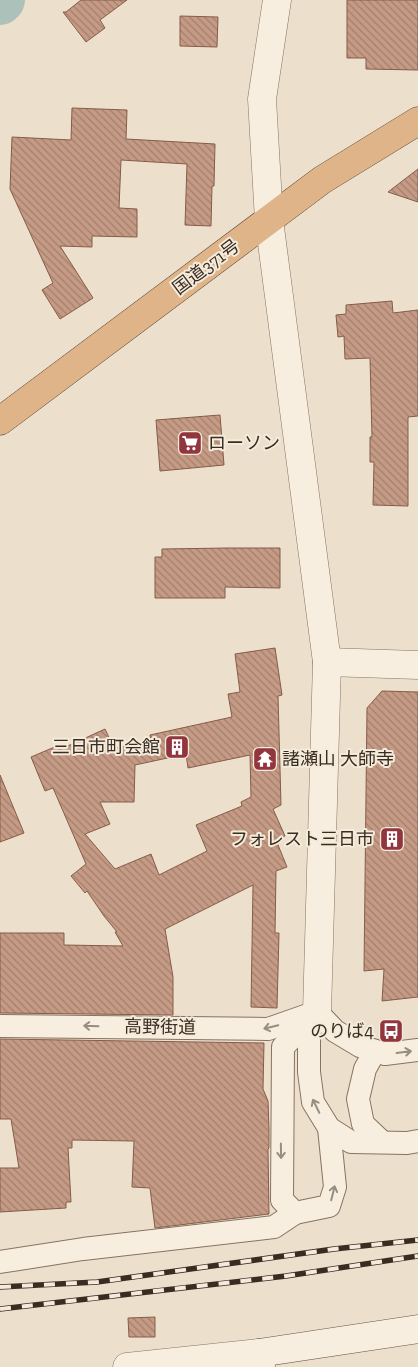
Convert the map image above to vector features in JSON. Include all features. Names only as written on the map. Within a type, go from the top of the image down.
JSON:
[{"type":"highway","name":"国道371号","points":[[0,421],[322,180],[418,121]]},
{"type":"street","points":[[0,1262],[83,1249],[274,1227],[295,1213],[329,1206],[335,1187],[329,1128],[313,1102],[309,1072],[309,1033],[317,1012],[327,662],[268,220],[262,99],[277,0]]},
{"type":"street","points":[[327,662],[418,665]]},
{"type":"street","points":[[317,1012],[335,1031],[360,1046],[386,1054],[418,1050]]},
{"type":"street","points":[[295,1213],[282,1200],[283,1047],[317,1012]]},
{"type":"street","name":"高野街道","points":[[0,1026],[268,1029],[317,1012]]},
{"type":"street","points":[[375,1051],[365,1069],[358,1099],[363,1124],[382,1142]]},
{"type":"street","points":[[329,1128],[351,1142],[418,1141]]},
{"type":"street","points":[[127,1367],[260,1360],[418,1329]]},
{"type":"building","points":[[81,0],[127,0],[100,20],[105,28],[86,42],[63,12],[66,12]]},
{"type":"building","points":[[347,0],[418,0],[418,70],[366,69],[366,58],[347,58]]},
{"type":"building","points":[[180,16],[218,17],[217,47],[180,46]]},
{"type":"building","points":[[72,108],[127,110],[126,139],[215,144],[214,186],[212,186],[211,226],[185,225],[187,164],[121,160],[119,208],[137,209],[137,237],[92,236],[92,247],[60,246],[93,298],[60,319],[42,290],[53,283],[10,189],[12,137],[71,140]]},
{"type":"building","points":[[418,169],[418,202],[388,192]]},
{"type":"building","points":[[392,301],[393,313],[418,310],[418,416],[408,417],[408,506],[373,505],[374,462],[370,462],[370,437],[372,437],[370,358],[345,359],[344,336],[338,337],[336,315],[346,314],[346,305]]},
{"type":"building","name":"ローソン","points":[[220,415],[224,465],[160,471],[156,420]]},
{"type":"building","points":[[280,548],[280,588],[225,587],[225,598],[155,598],[155,557],[162,557],[162,549]]},
{"type":"building","points":[[275,648],[282,695],[278,696],[281,805],[273,809],[285,836],[276,840],[287,867],[276,871],[275,933],[279,933],[277,1008],[251,1007],[253,885],[165,929],[173,977],[173,1015],[0,1013],[0,933],[64,933],[64,945],[123,946],[115,932],[117,932],[87,891],[85,893],[71,876],[86,864],[53,788],[45,791],[31,757],[57,746],[59,750],[105,729],[114,748],[151,741],[150,735],[232,717],[228,694],[240,692],[235,654]],"holes":[[[186,754],[188,768],[250,755],[251,797],[241,802],[242,806],[196,825],[207,851],[159,875],[151,854],[115,869],[85,834],[110,824],[100,802],[134,802],[135,765]]]},
{"type":"building","name":"フォレスト三日市","points":[[382,691],[418,692],[418,997],[382,1001],[384,969],[364,971],[367,708]]},
{"type":"building","points":[[0,775],[24,833],[0,842]]},
{"type":"building","points":[[0,1039],[264,1043],[263,1089],[268,1101],[269,1129],[269,1214],[155,1228],[150,1188],[132,1187],[134,1141],[72,1140],[72,1148],[68,1148],[71,1202],[66,1202],[66,1208],[0,1212],[0,1168],[19,1168],[11,1119],[0,1119]]},
{"type":"building","points":[[155,1317],[155,1337],[129,1337],[128,1318]]},
{"type":"railway","points":[[0,1287],[97,1282],[334,1249],[418,1240]]},
{"type":"railway","points":[[0,1309],[286,1276],[418,1256]]},
{"type":"place","name":"ローソン","points":[[190,443]]},
{"type":"place","name":"三日市町会館","points":[[177,747]]},
{"type":"place","name":"諸瀬山 大師寺","points":[[265,759]]},
{"type":"place","name":"フォレスト三日市","points":[[392,839]]},
{"type":"place","name":"のりば4","points":[[391,1031]]}]
